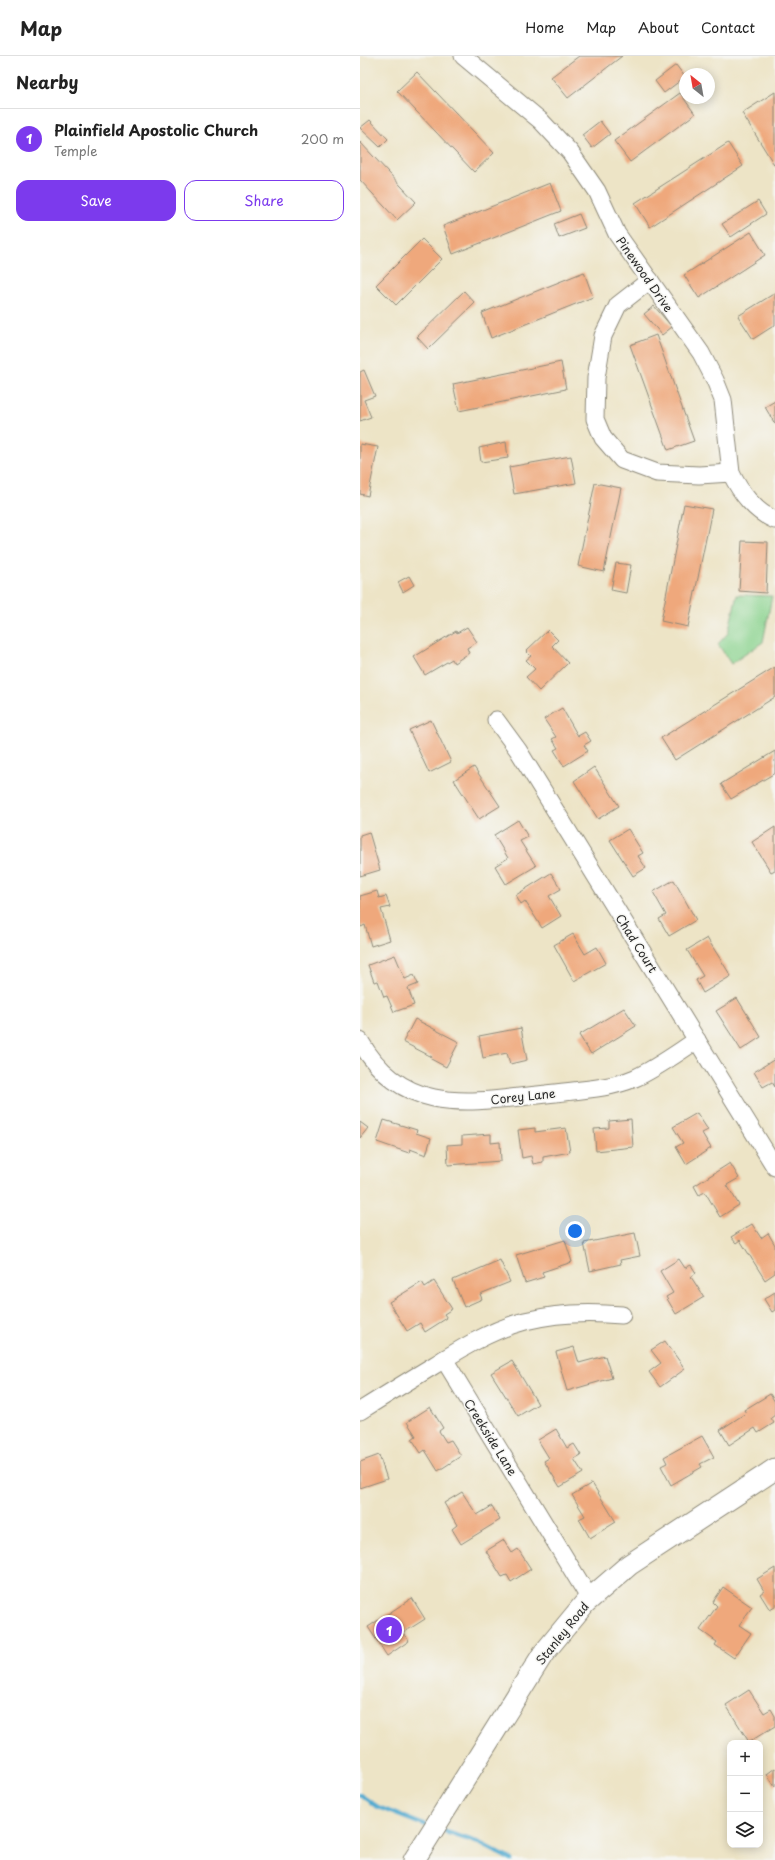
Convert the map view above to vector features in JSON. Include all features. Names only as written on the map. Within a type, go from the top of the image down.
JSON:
[{"type":"street","name":"Pinewood Drive","points":[[463,56],[541,121],[570,152],[597,191],[617,234],[642,272],[650,280],[701,353],[715,380],[723,400],[731,473],[742,492],[758,510],[775,520]]},
{"type":"street","points":[[650,280],[618,305],[603,336],[596,378],[595,419],[602,438],[622,460],[657,473],[698,475],[731,473]]},
{"type":"street","name":"Chad Court","points":[[496,720],[518,750],[775,1167]]},
{"type":"street","name":"Corey Lane","points":[[360,1041],[382,1070],[401,1086],[415,1093],[432,1098],[471,1102],[605,1087],[634,1078],[646,1072],[697,1040]]},
{"type":"street","points":[[360,1411],[475,1340],[525,1321],[560,1316],[600,1313],[622,1315]]},
{"type":"street","name":"Creekside Lane","points":[[444,1360],[590,1598]]},
{"type":"street","name":"Stanley Road","points":[[414,1860],[543,1654],[590,1598],[629,1565],[775,1469]]},
{"type":"green space","points":[[737,595],[772,596],[763,642],[731,664],[718,644],[728,633]]},
{"type":"building","points":[[579,56],[622,56],[568,98],[551,77]]},
{"type":"building","points":[[676,65],[679,69],[679,82],[664,93],[655,81]]},
{"type":"building","points":[[417,72],[494,153],[474,172],[397,91]]},
{"type":"building","points":[[775,92],[775,166],[742,113]]},
{"type":"building","points":[[679,94],[679,104],[688,104],[695,114],[630,162],[614,141]]},
{"type":"building","points":[[370,120],[388,139],[380,147],[360,128]]},
{"type":"building","points":[[600,121],[610,134],[592,148],[582,135]]},
{"type":"building","points":[[360,142],[416,202],[397,220],[360,180]]},
{"type":"building","points":[[728,143],[743,166],[650,227],[635,203]]},
{"type":"building","points":[[550,183],[561,211],[453,254],[443,226]]},
{"type":"building","points":[[758,201],[766,214],[731,237],[722,224]]},
{"type":"building","points":[[579,214],[585,228],[559,238],[554,224]]},
{"type":"building","points":[[751,232],[765,255],[699,298],[684,275]]},
{"type":"building","points":[[422,239],[442,259],[396,305],[376,285]]},
{"type":"building","points":[[584,272],[593,297],[491,338],[482,313]]},
{"type":"building","points":[[464,291],[475,303],[428,349],[417,337]]},
{"type":"building","points":[[775,293],[775,325],[753,339],[738,316]]},
{"type":"building","points":[[654,306],[672,327],[662,335],[644,314]]},
{"type":"building","points":[[656,335],[694,441],[668,450],[630,345]]},
{"type":"building","points":[[561,362],[566,389],[459,411],[453,384]]},
{"type":"building","points":[[364,370],[375,396],[364,400],[371,417],[360,421],[360,372]]},
{"type":"building","points":[[775,401],[775,424],[765,407]]},
{"type":"building","points":[[506,442],[508,458],[481,462],[479,448]]},
{"type":"building","points":[[360,444],[378,447],[368,496],[360,494]]},
{"type":"building","points":[[571,456],[576,483],[514,494],[509,467]]},
{"type":"building","points":[[595,483],[621,488],[604,572],[578,566]]},
{"type":"building","points":[[684,504],[712,509],[688,627],[661,621]]},
{"type":"building","points":[[742,541],[768,542],[766,593],[739,591]]},
{"type":"building","points":[[616,563],[631,565],[626,593],[611,590]]},
{"type":"building","points":[[409,576],[414,585],[403,592],[398,582]]},
{"type":"building","points":[[467,627],[477,642],[467,648],[469,653],[454,663],[452,659],[425,675],[414,657],[456,631],[457,633]]},
{"type":"building","points":[[548,630],[558,640],[552,646],[568,663],[539,691],[526,677],[535,669],[526,660],[531,656],[526,651]]},
{"type":"building","points":[[775,667],[775,697],[675,760],[661,738]]},
{"type":"building","points":[[562,708],[578,736],[585,732],[591,741],[584,745],[588,751],[564,766],[554,750],[558,748],[552,739],[556,737],[544,719]]},
{"type":"building","points":[[431,720],[451,762],[429,773],[409,730]]},
{"type":"building","points":[[775,751],[775,773],[731,799],[721,784]]},
{"type":"building","points":[[474,767],[500,806],[479,819],[454,780]]},
{"type":"building","points":[[594,767],[619,806],[598,819],[574,781]]},
{"type":"building","points":[[518,820],[528,837],[520,841],[536,866],[506,884],[495,866],[508,858],[494,835]]},
{"type":"building","points":[[775,827],[775,870],[771,872],[752,842]]},
{"type":"building","points":[[628,829],[643,853],[638,856],[646,868],[633,876],[610,840]]},
{"type":"building","points":[[369,832],[380,870],[360,876],[360,835]]},
{"type":"building","points":[[551,873],[561,889],[549,896],[561,916],[542,928],[525,901],[521,904],[516,895]]},
{"type":"building","points":[[674,880],[696,920],[669,936],[659,919],[666,915],[653,892]]},
{"type":"building","points":[[377,891],[379,898],[386,896],[390,907],[381,909],[390,940],[371,946],[365,925],[361,927],[360,924],[360,896]]},
{"type":"building","points":[[573,934],[585,954],[597,947],[606,963],[574,981],[554,945]]},
{"type":"building","points":[[707,938],[731,976],[703,993],[696,980],[703,976],[687,950]]},
{"type":"building","points":[[395,955],[405,979],[414,975],[418,984],[408,988],[414,1005],[394,1012],[387,996],[384,997],[378,981],[374,982],[368,965]]},
{"type":"building","points":[[737,998],[761,1037],[741,1050],[716,1011]]},
{"type":"building","points":[[624,1008],[636,1026],[591,1054],[579,1035]]},
{"type":"building","points":[[415,1019],[459,1042],[446,1067],[431,1059],[432,1057],[403,1042]]},
{"type":"building","points":[[521,1028],[527,1060],[510,1064],[507,1053],[483,1058],[479,1036]]},
{"type":"building","points":[[775,1059],[775,1087],[772,1082],[763,1087],[754,1072]]},
{"type":"building","points":[[697,1113],[708,1130],[702,1133],[711,1148],[686,1164],[676,1147],[683,1143],[673,1127]]},
{"type":"building","points":[[631,1119],[633,1147],[596,1151],[594,1129],[609,1128],[609,1121]]},
{"type":"building","points":[[384,1120],[417,1130],[416,1133],[431,1138],[426,1155],[410,1149],[409,1153],[377,1142]]},
{"type":"building","points":[[360,1122],[368,1128],[360,1138]]},
{"type":"building","points":[[535,1128],[535,1132],[566,1128],[570,1152],[543,1157],[543,1162],[533,1164],[531,1156],[522,1158],[518,1130]]},
{"type":"building","points":[[491,1134],[491,1143],[500,1142],[501,1161],[448,1165],[447,1145],[462,1144],[462,1136]]},
{"type":"building","points":[[730,1163],[739,1178],[727,1185],[739,1205],[720,1217],[705,1192],[699,1195],[694,1186]]},
{"type":"building","points":[[752,1224],[761,1238],[768,1233],[775,1245],[775,1273],[765,1280],[740,1240],[736,1243],[731,1237]]},
{"type":"building","points":[[635,1233],[640,1256],[620,1260],[621,1264],[590,1271],[584,1243]]},
{"type":"building","points":[[565,1240],[572,1262],[542,1272],[544,1277],[525,1283],[516,1255]]},
{"type":"building","points":[[679,1259],[685,1268],[691,1265],[696,1273],[691,1277],[704,1297],[676,1314],[666,1297],[673,1293],[660,1271]]},
{"type":"building","points":[[500,1260],[510,1282],[480,1294],[482,1299],[464,1307],[453,1280]]},
{"type":"building","points":[[434,1281],[452,1309],[444,1314],[447,1318],[425,1332],[420,1323],[407,1331],[389,1302],[422,1282],[425,1287]]},
{"type":"building","points":[[775,1292],[775,1310],[772,1312],[764,1299]]},
{"type":"building","points":[[665,1341],[685,1369],[660,1387],[649,1372],[661,1363],[651,1350]]},
{"type":"building","points":[[574,1347],[579,1363],[605,1356],[612,1378],[567,1391],[556,1352]]},
{"type":"building","points":[[512,1361],[538,1404],[518,1416],[491,1373]]},
{"type":"building","points":[[770,1394],[775,1402],[775,1415],[771,1418],[774,1423],[758,1433],[755,1428],[729,1445],[720,1430],[746,1413],[744,1410]]},
{"type":"building","points":[[430,1407],[443,1428],[439,1431],[446,1442],[451,1440],[461,1456],[438,1471],[425,1450],[421,1453],[412,1439],[416,1436],[407,1422]]},
{"type":"building","points":[[556,1429],[567,1448],[574,1444],[581,1455],[574,1459],[583,1473],[560,1487],[544,1461],[549,1458],[538,1440]]},
{"type":"building","points":[[702,1436],[714,1457],[700,1464],[702,1467],[671,1485],[661,1466],[667,1463],[664,1457]]},
{"type":"building","points":[[379,1455],[387,1479],[360,1488],[360,1462]]},
{"type":"building","points":[[592,1483],[616,1522],[590,1538],[579,1519],[585,1516],[572,1495]]},
{"type":"building","points":[[462,1492],[477,1515],[492,1506],[500,1520],[461,1544],[452,1529],[457,1525],[444,1503]]},
{"type":"building","points":[[504,1540],[512,1553],[518,1549],[531,1569],[511,1582],[507,1575],[502,1577],[486,1551]]},
{"type":"building","points":[[775,1568],[775,1607],[770,1610],[760,1594],[764,1591],[757,1579]]},
{"type":"building","points":[[723,1587],[752,1607],[739,1625],[751,1633],[734,1658],[715,1645],[717,1642],[700,1630],[717,1606],[713,1602]]},
{"type":"building","points":[[412,1598],[425,1619],[403,1633],[409,1641],[387,1656],[368,1627]]},
{"type":"building","points":[[749,1690],[764,1713],[771,1709],[775,1716],[775,1726],[752,1740],[748,1740],[726,1705]]},
{"type":"building","points":[[775,1768],[775,1787],[767,1774]]},
{"type":"waterway","points":[[360,1795],[378,1807],[429,1827]]},
{"type":"waterway","points":[[440,1830],[479,1843],[512,1860]]},
{"type":"place","name":"Plainfield Apostolic Church","points":[[389,1630]]}]
